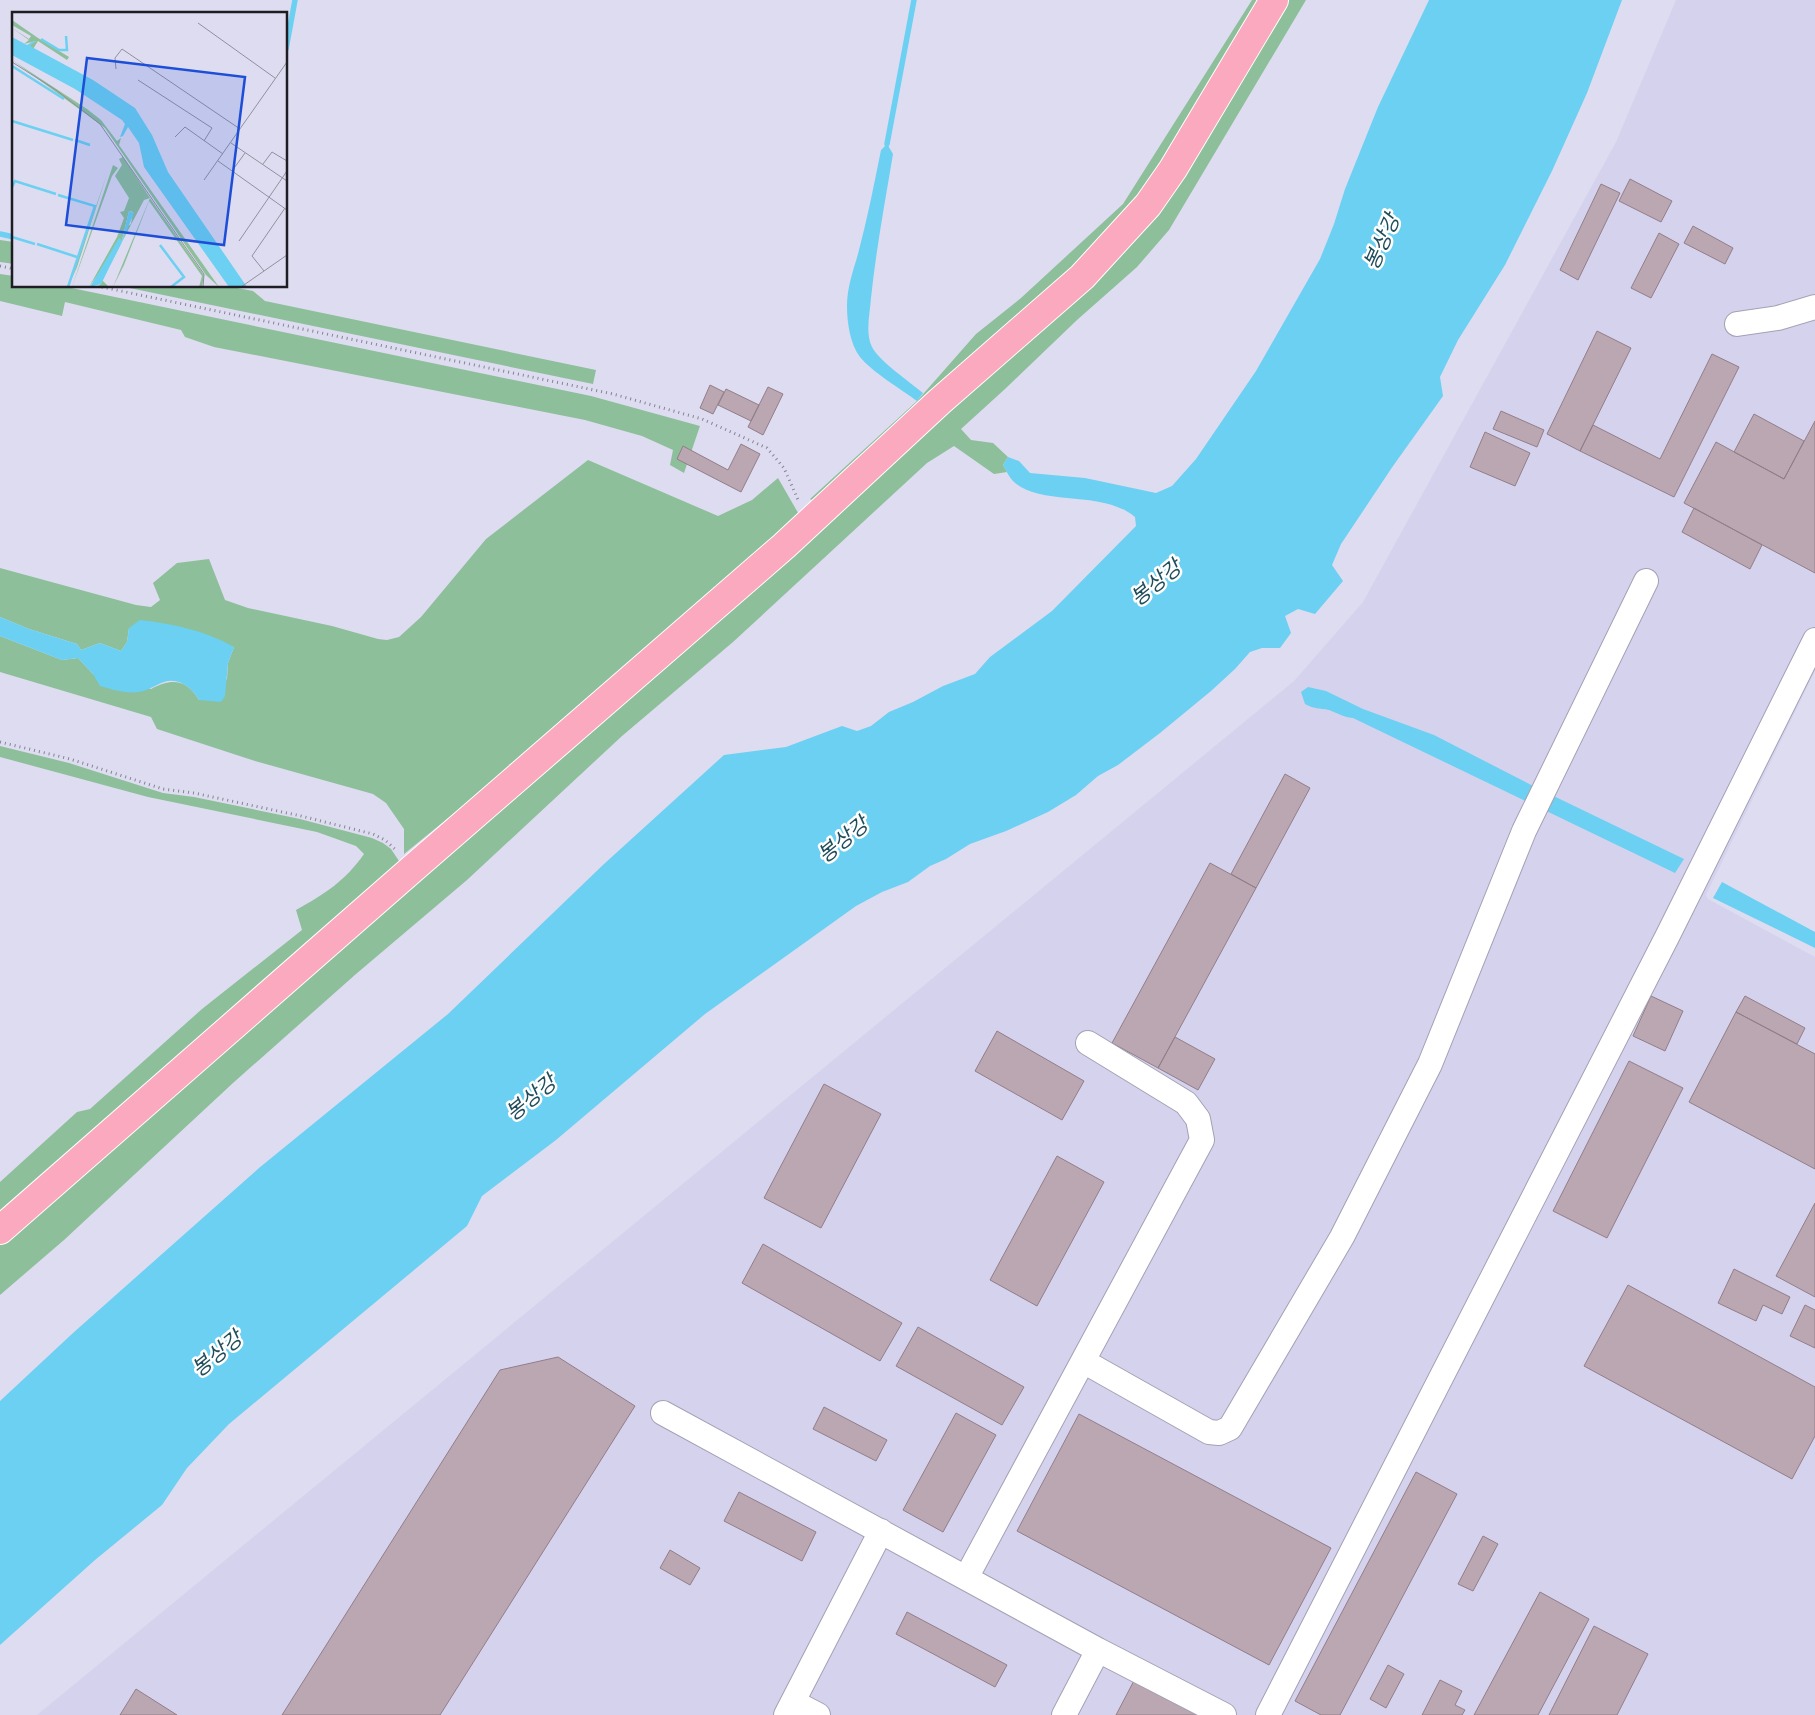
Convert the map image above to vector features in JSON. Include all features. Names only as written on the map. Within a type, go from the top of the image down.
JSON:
[{"type":"main road","points":[[0,1230],[410,870],[638,674],[809,523],[939,402],[1082,277],[1148,205],[1174,169],[1274,0]]},
{"type":"street","points":[[1737,324],[1778,318],[1815,307]]},
{"type":"street","points":[[1083,1361],[1209,1432],[1219,1433],[1230,1428],[1342,1237],[1430,1064],[1524,831],[1646,581]]},
{"type":"street","points":[[1268,1715],[1668,936],[1815,640]]},
{"type":"street","points":[[966,1578],[1202,1140],[1198,1118],[1186,1103],[1088,1043]]},
{"type":"street","points":[[663,1413],[1098,1650],[1224,1715]]},
{"type":"street","points":[[818,1715],[789,1708],[881,1531]]},
{"type":"street","points":[[1064,1715],[1098,1650]]},
{"type":"path","points":[[107,288],[612,394],[702,419],[767,448],[784,468],[809,523]]},
{"type":"path","points":[[0,742],[70,759],[164,789],[194,793],[373,834],[393,846],[410,870]]},
{"type":"shaded area","points":[[1676,0],[1815,0],[1815,671],[1706,895],[1708,899],[1815,957],[1815,1715],[37,1715],[1294,681],[1363,602],[1616,142]]},
{"type":"green space","points":[[1252,0],[1269,0],[1137,210],[820,504],[810,499],[917,401],[976,334],[1021,298],[1123,204]]},
{"type":"green space","points":[[1285,0],[1306,0],[1169,230],[1137,267],[1077,320],[961,429],[971,440],[993,443],[1008,457],[1003,465],[1007,472],[994,474],[954,446],[927,463],[733,642],[622,736],[467,880],[356,974],[233,1083],[64,1240],[0,1295],[0,1241],[946,415],[1088,283]]},
{"type":"green space","points":[[0,240],[12,242],[12,264],[0,262]]},
{"type":"green space","points":[[0,274],[12,276],[12,288],[72,288],[591,396],[700,426],[684,473],[670,465],[673,450],[642,436],[585,420],[214,347],[185,337],[181,330],[65,302],[62,316],[0,301]]},
{"type":"green space","points":[[130,288],[237,288],[253,291],[265,301],[596,370],[593,384]]},
{"type":"green space","points":[[588,460],[718,516],[752,500],[778,478],[801,518],[597,697],[404,854],[404,829],[386,803],[373,794],[255,761],[157,729],[151,717],[0,672],[0,636],[62,660],[78,658],[93,674],[151,689],[166,683],[178,682],[189,688],[199,700],[227,679],[228,663],[234,647],[129,628],[127,642],[121,651],[100,643],[81,650],[77,644],[29,629],[0,617],[0,568],[136,605],[151,607],[160,600],[153,583],[177,563],[209,559],[225,600],[248,608],[332,626],[378,639],[387,640],[399,637],[421,617],[486,539]]},
{"type":"green space","points":[[0,746],[69,763],[163,793],[194,797],[300,819],[372,838],[391,849],[403,867],[0,1220],[0,1182],[77,1112],[90,1109],[202,1009],[302,930],[296,910],[334,886],[357,864],[364,854],[356,846],[317,832],[148,797],[0,757]]},
{"type":"water","name":"봉상강","points":[[1429,0],[1622,0],[1587,93],[1552,171],[1505,265],[1458,340],[1440,377],[1443,396],[1341,544],[1332,565],[1343,581],[1315,614],[1298,609],[1285,616],[1291,633],[1280,648],[1262,648],[1250,652],[1211,691],[1160,733],[1118,765],[1098,776],[1076,795],[1048,812],[1006,831],[970,844],[946,859],[930,866],[908,882],[882,892],[856,906],[705,1014],[556,1140],[482,1196],[467,1226],[229,1424],[187,1468],[162,1505],[95,1560],[0,1645],[0,1401],[73,1333],[259,1168],[448,1014],[604,864],[724,755],[786,747],[842,726],[857,731],[871,726],[889,712],[943,686],[975,674],[990,657],[1052,611],[1136,526],[1135,517],[1121,508],[1106,503],[1038,494],[1024,489],[1013,481],[1003,465],[1008,457],[1019,461],[1030,473],[1085,478],[1156,493],[1172,486],[1196,459],[1256,371],[1320,259],[1345,189],[1378,107]]},
{"type":"water","points":[[887,144],[893,154],[875,262],[868,329],[870,341],[875,352],[923,393],[917,401],[865,363],[851,339],[848,319],[847,299],[849,286],[881,150]]},
{"type":"water","points":[[0,617],[29,629],[77,644],[81,650],[100,643],[121,651],[127,642],[129,628],[140,620],[200,632],[234,647],[228,663],[225,696],[221,702],[199,700],[193,691],[180,682],[175,681],[164,682],[142,691],[133,692],[119,691],[100,686],[93,674],[78,658],[62,660],[0,636]]},
{"type":"water","points":[[1308,687],[1326,691],[1363,709],[1434,735],[1537,788],[1684,859],[1675,873],[1353,718],[1329,710],[1308,706],[1305,704],[1301,692]]},
{"type":"water","points":[[1722,882],[1815,932],[1815,948],[1713,898]]},
{"type":"building","points":[[1630,179],[1672,201],[1661,222],[1619,201]]},
{"type":"building","points":[[1601,184],[1620,193],[1578,280],[1560,270]]},
{"type":"building","points":[[1693,226],[1733,248],[1725,264],[1684,243]]},
{"type":"building","points":[[1659,233],[1679,244],[1651,298],[1631,288]]},
{"type":"building","points":[[1597,331],[1631,348],[1580,451],[1547,434]]},
{"type":"building","points":[[1712,354],[1739,367],[1674,497],[1580,451],[1593,425],[1660,459]]},
{"type":"building","points":[[710,385],[724,392],[713,414],[700,408]]},
{"type":"building","points":[[768,387],[783,394],[763,435],[748,427]]},
{"type":"building","points":[[726,389],[759,405],[751,421],[718,405]]},
{"type":"building","points":[[1501,411],[1544,430],[1537,447],[1493,429]]},
{"type":"building","points":[[1754,414],[1804,441],[1784,479],[1734,452]]},
{"type":"building","points":[[1815,421],[1815,573],[1684,503],[1716,442],[1784,479]]},
{"type":"building","points":[[1485,432],[1530,453],[1515,486],[1470,467]]},
{"type":"building","points":[[741,444],[760,454],[741,492],[677,459],[683,446],[728,470]]},
{"type":"building","points":[[1694,508],[1762,545],[1750,569],[1682,532]]},
{"type":"building","points":[[1285,774],[1310,788],[1256,888],[1231,874]]},
{"type":"building","points":[[1210,863],[1256,888],[1158,1068],[1112,1043]]},
{"type":"building","points":[[1651,996],[1683,1011],[1665,1051],[1633,1036]]},
{"type":"building","points":[[1745,996],[1805,1028],[1797,1044],[1736,1012]]},
{"type":"building","points":[[1736,1012],[1815,1054],[1815,1169],[1689,1102]]},
{"type":"building","points":[[997,1031],[1084,1081],[1062,1120],[975,1071]]},
{"type":"building","points":[[1175,1037],[1215,1059],[1198,1090],[1158,1068]]},
{"type":"building","points":[[1629,1061],[1683,1088],[1607,1238],[1553,1211]]},
{"type":"building","points":[[824,1084],[881,1114],[821,1228],[764,1198]]},
{"type":"building","points":[[1057,1156],[1104,1182],[1037,1306],[990,1280]]},
{"type":"building","points":[[1815,1203],[1815,1297],[1776,1276]]},
{"type":"building","points":[[763,1244],[902,1323],[880,1361],[742,1283]]},
{"type":"building","points":[[1734,1269],[1790,1297],[1782,1314],[1763,1305],[1756,1321],[1718,1303]]},
{"type":"building","points":[[1628,1285],[1815,1387],[1815,1436],[1792,1479],[1584,1366]]},
{"type":"building","points":[[1805,1305],[1815,1310],[1815,1348],[1790,1336]]},
{"type":"building","points":[[918,1327],[1024,1387],[1002,1425],[896,1366]]},
{"type":"building","points":[[558,1357],[635,1406],[440,1715],[282,1715],[500,1370]]},
{"type":"building","points":[[824,1407],[887,1440],[876,1461],[813,1429]]},
{"type":"building","points":[[956,1413],[996,1435],[943,1532],[903,1510]]},
{"type":"building","points":[[1079,1414],[1331,1548],[1269,1665],[1017,1531]]},
{"type":"building","points":[[1416,1472],[1457,1494],[1340,1715],[1321,1715],[1295,1701]]},
{"type":"building","points":[[739,1492],[816,1532],[802,1561],[724,1521]]},
{"type":"building","points":[[1483,1536],[1498,1544],[1473,1591],[1458,1584]]},
{"type":"building","points":[[670,1550],[700,1568],[690,1585],[660,1568]]},
{"type":"building","points":[[1540,1592],[1589,1619],[1538,1715],[1474,1715]]},
{"type":"building","points":[[907,1612],[1007,1665],[995,1687],[896,1634]]},
{"type":"building","points":[[1594,1626],[1648,1654],[1617,1715],[1549,1715]]},
{"type":"building","points":[[1388,1665],[1404,1674],[1386,1708],[1370,1699]]},
{"type":"building","points":[[1138,1673],[1218,1715],[1116,1715]]},
{"type":"building","points":[[1440,1680],[1462,1691],[1455,1705],[1465,1710],[1462,1715],[1422,1715]]},
{"type":"building","points":[[136,1689],[177,1715],[120,1715]]},
{"type":"waterway","points":[[288,38],[295,0]]},
{"type":"waterway","points":[[887,144],[914,0]]},
{"type":"waterway","points":[[0,234],[12,237]]}]
